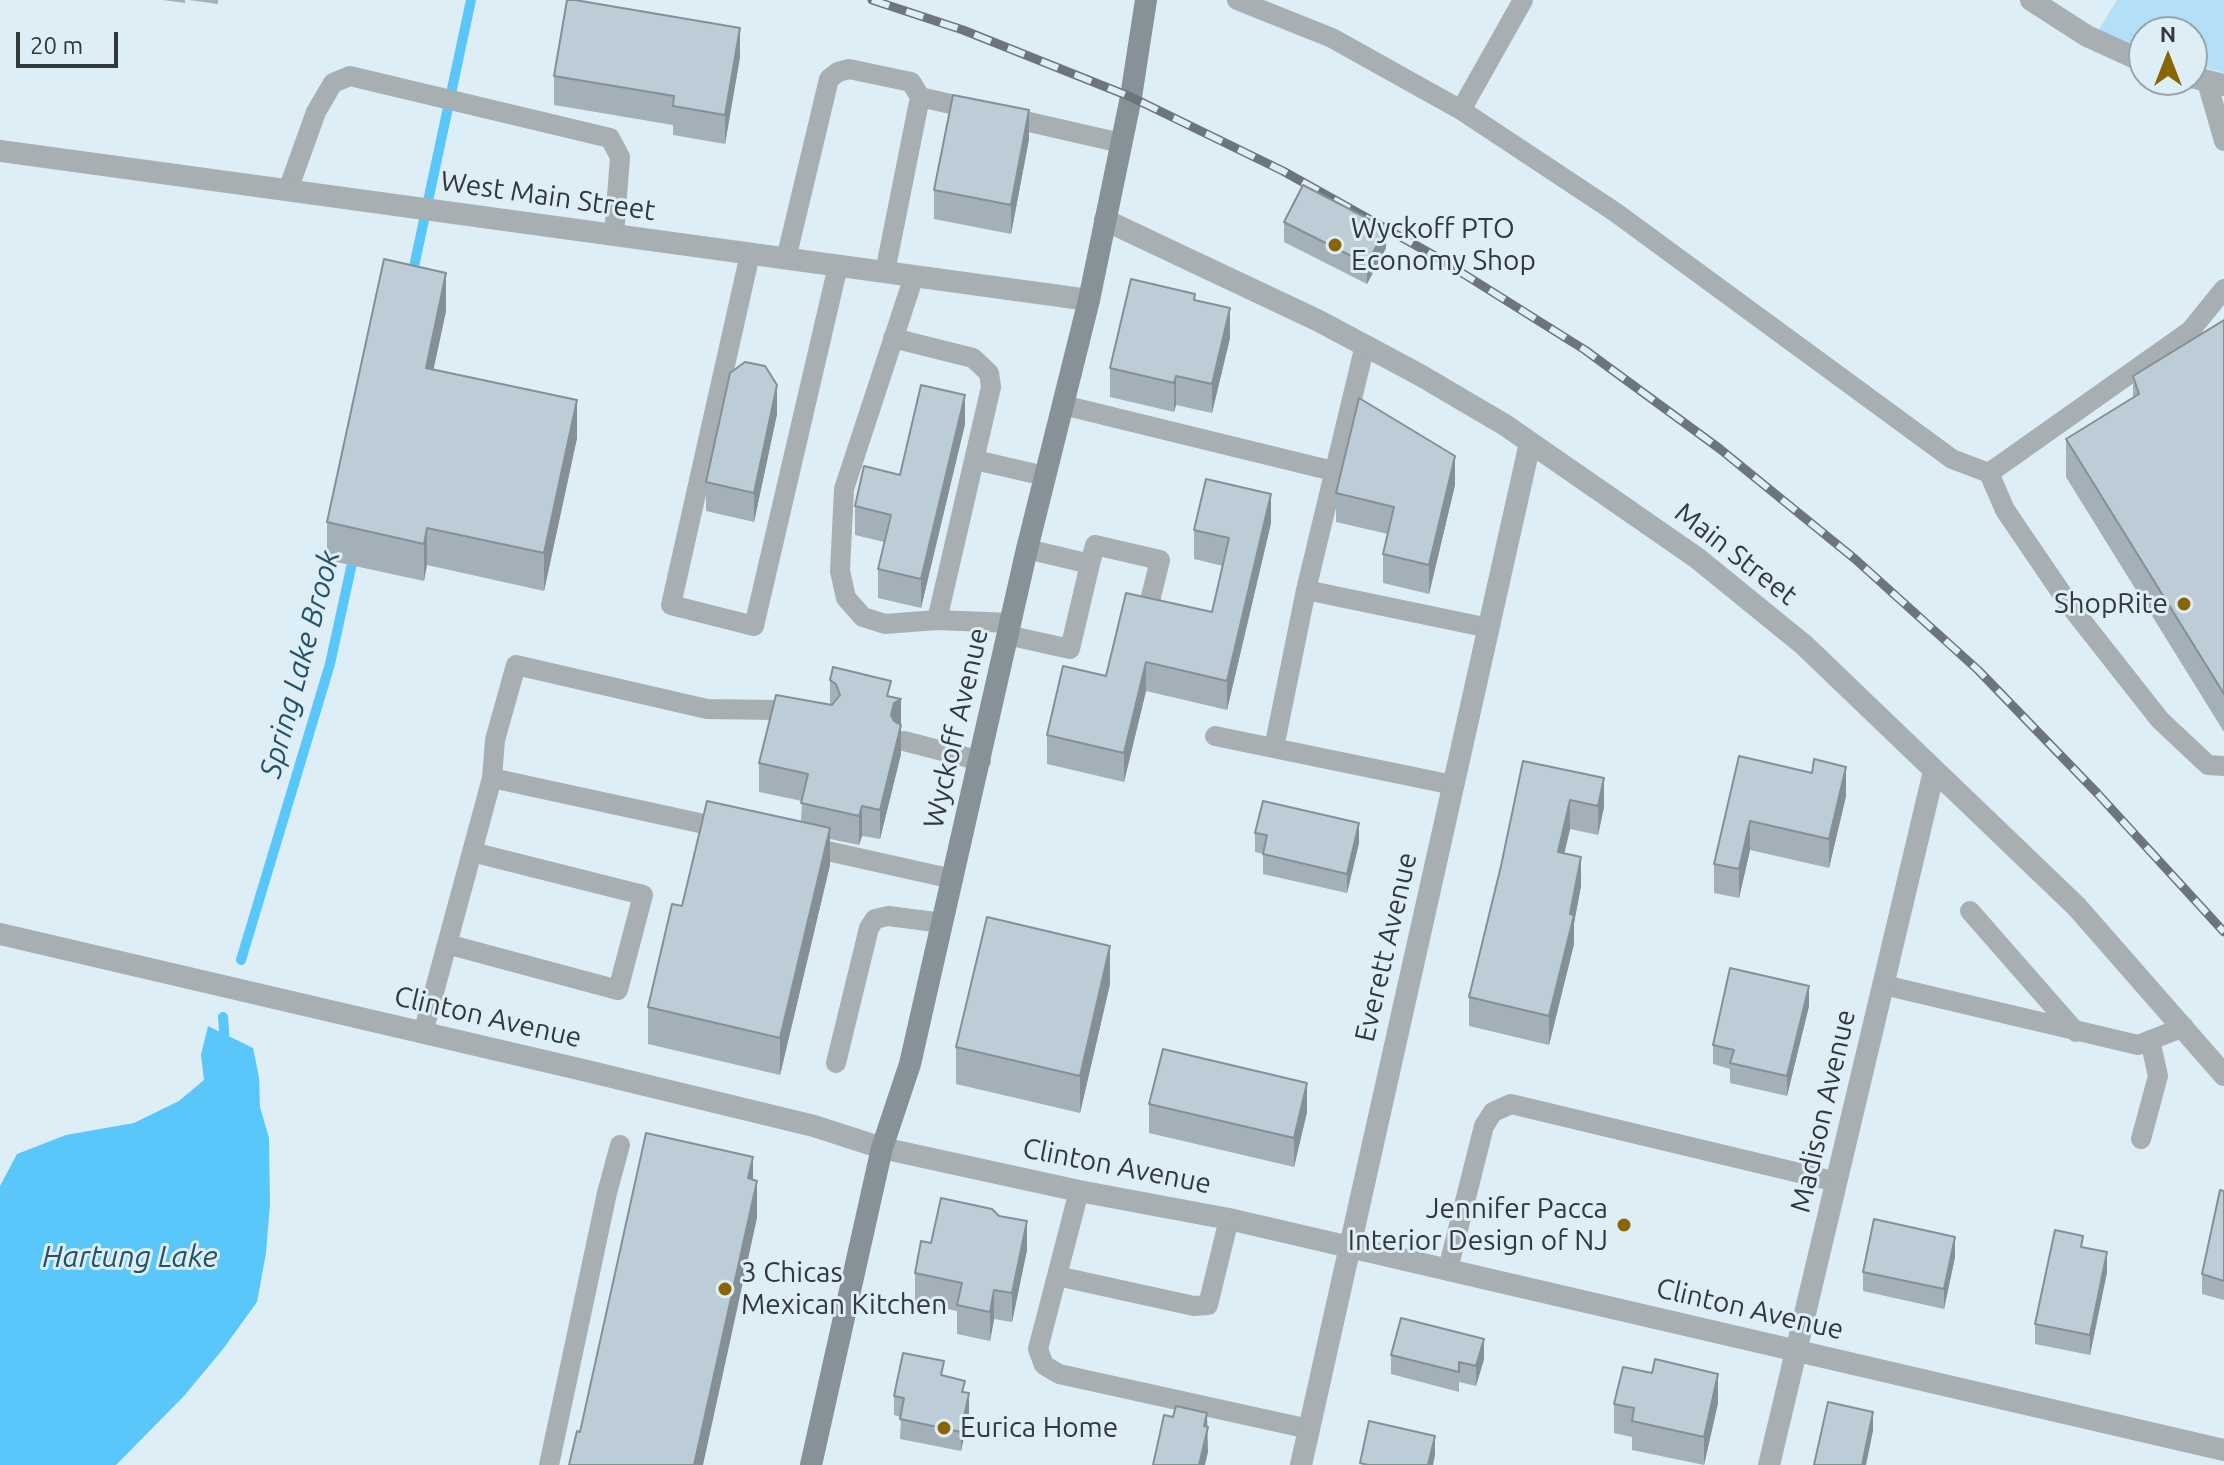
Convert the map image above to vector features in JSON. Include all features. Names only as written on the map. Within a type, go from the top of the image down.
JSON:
[{"type":"main road","name":"Wyckoff Avenue","points":[[811,1465],[882,1148],[910,1064],[1027,549],[1089,300],[1146,0]]},
{"type":"street","points":[[2031,0],[2087,36],[2128,55]]},
{"type":"street","name":"West Main Street","points":[[0,151],[1089,300]]},
{"type":"street","name":"Main Street","points":[[1105,220],[1319,321],[1493,417],[1697,558],[1804,645],[2077,907],[2224,1075]]},
{"type":"street","name":"Everett Avenue","points":[[1301,1465],[1530,443]]},
{"type":"street","name":"Madison Avenue","points":[[1769,1465],[1934,771]]},
{"type":"street","name":"Clinton Avenue","points":[[0,934],[814,1126],[882,1148],[1079,1191],[1229,1219],[2224,1450]]},
{"type":"lane","points":[[1237,0],[1332,38],[1461,110],[1615,212],[1952,459],[1989,473],[2005,510],[2071,607],[2160,720],[2208,765],[2224,766]]},
{"type":"lane","points":[[1461,110],[1523,0]]},
{"type":"lane","points":[[786,259],[829,79],[849,69],[911,82],[920,97],[885,272]]},
{"type":"lane","points":[[288,190],[316,112],[333,83],[350,76],[610,138],[620,157],[614,235]]},
{"type":"lane","points":[[2208,81],[2224,141]]},
{"type":"lane","points":[[920,97],[1121,143]]},
{"type":"lane","points":[[750,254],[671,605],[754,626],[838,266]]},
{"type":"lane","points":[[914,276],[844,489],[840,571],[846,598],[863,617],[885,624],[937,620],[1009,629],[1070,649],[1095,545],[1160,560],[1147,613]]},
{"type":"lane","points":[[1989,473],[2190,331],[2224,289]]},
{"type":"lane","points":[[893,338],[973,358],[989,373],[991,387],[937,620]]},
{"type":"lane","points":[[1274,748],[1306,590],[1365,345]]},
{"type":"lane","points":[[1063,405],[1333,471]]},
{"type":"lane","points":[[975,460],[1045,476]]},
{"type":"lane","points":[[1027,549],[1090,564]]},
{"type":"lane","points":[[1306,590],[1489,628]]},
{"type":"lane","points":[[423,1033],[492,778],[495,740],[516,665],[707,709],[774,710],[819,720]]},
{"type":"lane","points":[[1215,736],[1453,785]]},
{"type":"lane","points":[[904,741],[981,761]]},
{"type":"lane","points":[[492,778],[753,835]]},
{"type":"lane","points":[[784,842],[953,879]]},
{"type":"lane","points":[[447,944],[618,990],[643,895],[472,852]]},
{"type":"lane","points":[[1970,911],[2076,1032]]},
{"type":"lane","points":[[836,1063],[869,928],[875,919],[888,916],[943,923]]},
{"type":"lane","points":[[1884,985],[2138,1045],[2184,1027]]},
{"type":"lane","points":[[2141,1139],[2158,1076],[2150,1040]]},
{"type":"lane","points":[[1448,1269],[1484,1126],[1493,1112],[1511,1104],[1837,1182]]},
{"type":"lane","points":[[549,1465],[620,1145]]},
{"type":"lane","points":[[1079,1191],[1038,1349],[1044,1365],[1059,1374],[1309,1429]]},
{"type":"lane","points":[[1057,1276],[1194,1306],[1208,1305],[1229,1219]]},
{"type":"shaded area","points":[[2117,0],[2224,0],[2224,73],[2208,68],[2208,16],[2128,16],[2128,45],[2095,36]]},
{"type":"water","name":"Hartung Lake","points":[[208,1026],[253,1048],[259,1077],[260,1107],[269,1138],[270,1204],[266,1253],[257,1302],[184,1396],[116,1465],[0,1465],[0,1186],[17,1154],[66,1135],[134,1123],[179,1101],[204,1080],[201,1055]]},
{"type":"building","points":[[567,0],[740,28],[725,115],[673,106],[674,96],[554,76]]},
{"type":"building","points":[[953,95],[1029,110],[1011,205],[934,190]]},
{"type":"building","points":[[1303,185],[1386,228],[1367,264],[1284,222]]},
{"type":"building","points":[[384,259],[446,273],[426,368],[577,400],[544,553],[427,528],[424,544],[327,522]]},
{"type":"building","points":[[1131,279],[1195,294],[1194,300],[1230,308],[1212,384],[1176,376],[1174,383],[1110,368]]},
{"type":"building","name":"ShopRite","points":[[2224,320],[2224,694],[2066,439],[2139,394],[2133,376]]},
{"type":"building","points":[[745,362],[765,366],[777,385],[754,493],[706,482],[730,373]]},
{"type":"building","points":[[921,385],[965,395],[921,579],[878,569],[891,515],[855,506],[864,466],[900,475]]},
{"type":"building","points":[[1359,398],[1455,456],[1429,565],[1383,554],[1394,507],[1336,493]]},
{"type":"building","points":[[1206,479],[1271,494],[1227,681],[1146,662],[1124,753],[1047,735],[1063,666],[1106,676],[1126,593],[1212,612],[1229,538],[1194,530]]},
{"type":"building","points":[[833,667],[891,681],[887,696],[901,699],[894,703],[891,715],[901,725],[880,810],[862,806],[859,816],[801,803],[808,774],[759,763],[776,695],[832,705],[840,695],[836,684],[830,680]]},
{"type":"building","points":[[1739,756],[1812,773],[1814,759],[1846,767],[1829,839],[1750,821],[1739,869],[1714,864]]},
{"type":"building","points":[[1523,761],[1604,778],[1598,806],[1570,800],[1558,852],[1581,857],[1570,914],[1574,915],[1549,1016],[1469,997]]},
{"type":"building","points":[[707,801],[830,828],[780,1038],[648,1007],[672,904],[682,906]]},
{"type":"building","points":[[1263,801],[1359,823],[1347,874],[1263,854],[1267,835],[1255,833]]},
{"type":"building","points":[[987,917],[1110,946],[1080,1076],[956,1047]]},
{"type":"building","points":[[1730,968],[1809,986],[1787,1076],[1730,1063],[1734,1050],[1713,1045]]},
{"type":"building","points":[[1163,1049],[1307,1083],[1294,1138],[1149,1104]]},
{"type":"building","points":[[646,1133],[753,1157],[748,1178],[757,1181],[694,1465],[569,1465],[577,1431],[580,1432]]},
{"type":"building","points":[[2220,1190],[2224,1191],[2224,1281],[2202,1274]]},
{"type":"building","points":[[941,1198],[992,1209],[999,1216],[1027,1221],[1012,1293],[994,1290],[990,1312],[957,1305],[962,1283],[915,1273],[921,1241],[931,1243]]},
{"type":"building","points":[[1874,1219],[1955,1237],[1944,1289],[1863,1272]]},
{"type":"building","points":[[2055,1230],[2083,1236],[2081,1247],[2107,1252],[2090,1335],[2035,1324]]},
{"type":"building","points":[[1401,1318],[1484,1339],[1476,1366],[1459,1362],[1459,1372],[1391,1355]]},
{"type":"building","points":[[903,1353],[944,1361],[941,1375],[965,1381],[962,1392],[969,1393],[961,1432],[900,1419],[904,1398],[894,1396]]},
{"type":"building","points":[[1655,1359],[1718,1374],[1704,1437],[1632,1421],[1634,1408],[1614,1404],[1623,1367],[1652,1373]]},
{"type":"building","points":[[1828,1402],[1873,1412],[1862,1465],[1814,1465]]},
{"type":"building","points":[[1176,1406],[1207,1413],[1204,1426],[1208,1427],[1199,1465],[1153,1465],[1164,1415],[1173,1417]]},
{"type":"building","points":[[1369,1421],[1435,1436],[1428,1465],[1360,1463]]},
{"type":"waterway","name":"Spring Lake Brook","points":[[412,276],[471,0]]},
{"type":"waterway","name":"Spring Lake Brook","points":[[241,960],[330,664],[354,554]]},
{"type":"waterway","name":"Spring Lake Brook","points":[[223,1017],[225,1044]]},
{"type":"railway","points":[[872,0],[963,30],[1131,97],[1283,171],[1435,256],[1585,350],[1720,449],[1855,559],[1978,670],[2097,793],[2224,932]]},
{"type":"place","name":"Wyckoff PTO Economy Shop","points":[[1335,245]]},
{"type":"place","name":"ShopRite","points":[[2184,604]]},
{"type":"place","name":"Jennifer Pacca Interior Design of NJ","points":[[1624,1225]]},
{"type":"place","name":"3 Chicas Mexican Kitchen","points":[[725,1289]]},
{"type":"place","name":"Eurica Home","points":[[944,1428]]}]
